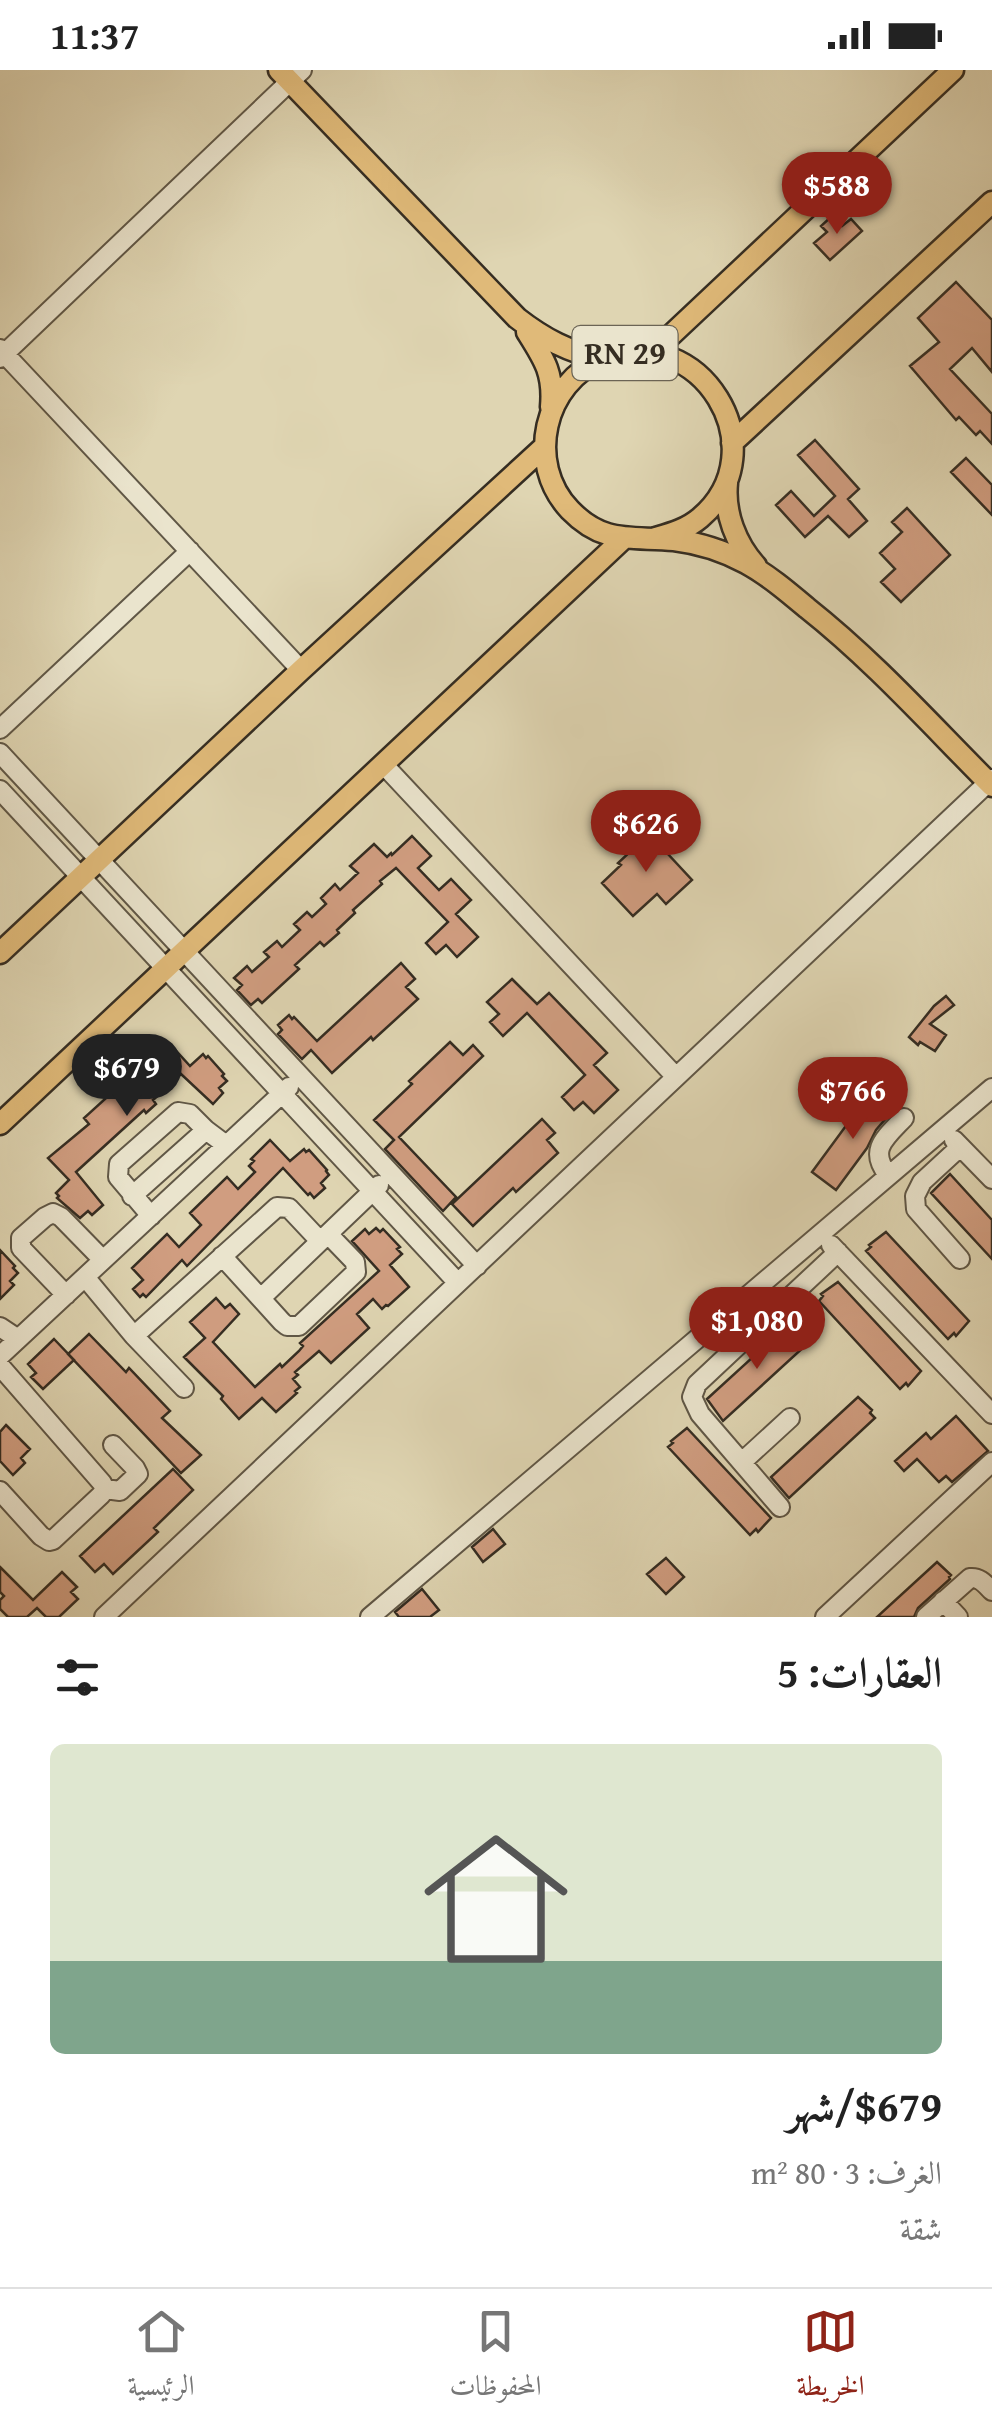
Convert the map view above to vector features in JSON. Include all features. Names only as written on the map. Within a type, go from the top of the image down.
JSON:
[{"type":"main road","points":[[652,353],[953,70]]},
{"type":"main road","name":"RN 29","points":[[290,74],[517,318],[545,360],[552,386],[544,447],[547,468],[567,507],[592,528],[623,539],[672,540],[711,548],[748,564],[840,636],[991,783]]},
{"type":"main road","points":[[732,443],[992,202]]},
{"type":"main road","name":"RN 29","points":[[517,318],[556,345],[602,359]]},
{"type":"main road","name":"RN 29","points":[[550,412],[580,372],[602,359],[627,352],[652,353],[692,369],[721,401],[729,421],[732,443],[726,492],[733,529],[764,575]]},
{"type":"main road","points":[[0,952],[544,447]]},
{"type":"main road","name":"RN 29","points":[[652,540],[678,532],[700,518],[718,498],[728,474]]},
{"type":"main road","points":[[0,1124],[623,539]]},
{"type":"street","points":[[290,74],[1,354],[301,670]]},
{"type":"street","points":[[0,729],[190,552]]},
{"type":"street","points":[[0,753],[476,1266]]},
{"type":"street","points":[[383,764],[676,1078]]},
{"type":"street","points":[[104,1617],[991,783]]},
{"type":"street","points":[[0,790],[458,1283]]},
{"type":"street","points":[[0,1356],[300,1076]]},
{"type":"street","points":[[370,1617],[992,1088]]},
{"type":"street","points":[[151,1216],[118,1177],[119,1164],[172,1115],[184,1111],[226,1145]]},
{"type":"street","points":[[888,1175],[877,1158],[884,1138],[904,1118]]},
{"type":"street","points":[[943,1128],[992,1179]]},
{"type":"street","points":[[132,1196],[206,1130]]},
{"type":"street","points":[[960,1146],[922,1182],[915,1196],[916,1209],[960,1259]]},
{"type":"street","points":[[261,1298],[391,1174]]},
{"type":"street","points":[[134,1336],[222,1256],[272,1211],[283,1206],[356,1264],[356,1272],[304,1322],[293,1327],[282,1322],[222,1256]]},
{"type":"street","points":[[66,1295],[21,1248],[25,1234],[48,1214],[58,1214],[103,1260]]},
{"type":"street","points":[[820,1234],[992,1414]]},
{"type":"street","points":[[780,1508],[700,1414],[692,1398],[698,1384],[838,1252]]},
{"type":"street","points":[[85,1277],[184,1388]]},
{"type":"street","points":[[0,1326],[18,1339]]},
{"type":"street","points":[[0,1366],[105,1489],[102,1496],[49,1541],[0,1492]]},
{"type":"street","points":[[742,1462],[790,1418]]},
{"type":"street","points":[[105,1489],[120,1491],[138,1474],[113,1445]]},
{"type":"street","points":[[825,1617],[992,1462]]},
{"type":"street","points":[[926,1617],[970,1578],[976,1577],[992,1591]]},
{"type":"street","points":[[943,1602],[958,1617]]},
{"type":"building","points":[[833,215],[842,226],[851,219],[862,231],[830,260],[814,243],[827,232],[821,226]]},
{"type":"building","points":[[956,282],[992,320],[992,372],[972,348],[950,369],[992,414],[992,444],[980,431],[976,435],[959,417],[956,420],[910,366],[939,342],[918,318]]},
{"type":"building","points":[[815,440],[859,489],[848,499],[867,521],[849,537],[828,516],[805,537],[776,505],[791,491],[814,516],[835,496],[798,455]]},
{"type":"building","points":[[966,458],[992,485],[992,515],[951,472]]},
{"type":"building","points":[[907,508],[950,555],[901,602],[881,582],[895,569],[880,553],[902,532],[892,522]]},
{"type":"building","points":[[640,824],[692,880],[666,904],[657,894],[633,916],[602,883],[632,850],[629,847],[638,838],[632,832]]},
{"type":"building","points":[[412,836],[431,856],[418,868],[439,890],[451,879],[471,900],[456,914],[478,937],[457,957],[446,945],[436,954],[426,943],[448,922],[396,868],[353,910],[355,913],[337,930],[339,933],[324,946],[320,942],[295,965],[299,969],[262,1003],[258,999],[251,1005],[237,990],[242,985],[234,978],[247,966],[252,972],[269,957],[264,952],[277,941],[282,947],[300,930],[294,924],[307,912],[312,917],[326,904],[321,898],[335,884],[340,890],[358,873],[350,866],[374,844],[387,857]]},
{"type":"building","points":[[401,963],[415,979],[406,987],[418,999],[332,1073],[311,1050],[302,1059],[278,1034],[282,1030],[278,1025],[289,1015],[317,1041]]},
{"type":"building","points":[[512,979],[537,1004],[549,993],[607,1053],[594,1065],[618,1090],[594,1113],[583,1102],[574,1110],[562,1097],[585,1075],[527,1013],[503,1036],[490,1022],[499,1014],[487,1002]]},
{"type":"building","points":[[946,996],[954,1005],[930,1024],[946,1035],[935,1051],[920,1042],[918,1045],[909,1037]]},
{"type":"building","points":[[450,1042],[463,1055],[473,1045],[483,1056],[399,1137],[456,1197],[443,1211],[385,1149],[394,1140],[374,1120]]},
{"type":"building","points":[[170,1044],[190,1066],[203,1054],[208,1056],[227,1081],[219,1088],[223,1093],[213,1104],[181,1074],[153,1100],[156,1104],[146,1113],[144,1110],[76,1172],[103,1205],[92,1215],[88,1211],[80,1218],[57,1198],[56,1193],[69,1180],[48,1158],[89,1124],[84,1118],[127,1079],[131,1083]]},
{"type":"building","points":[[878,1091],[894,1109],[836,1190],[812,1172],[848,1123]]},
{"type":"building","points":[[542,1119],[555,1133],[547,1140],[558,1153],[473,1226],[452,1204]]},
{"type":"building","points":[[270,1140],[290,1161],[304,1149],[309,1150],[327,1170],[329,1175],[321,1183],[325,1188],[314,1198],[283,1168],[187,1266],[182,1260],[146,1297],[140,1297],[133,1289],[143,1280],[132,1268],[167,1234],[179,1247],[201,1225],[190,1213],[227,1177],[238,1189],[255,1172],[249,1166],[254,1161],[251,1159]]},
{"type":"building","points":[[950,1174],[992,1220],[992,1259],[931,1193]]},
{"type":"building","points":[[376,1228],[380,1232],[383,1229],[400,1247],[397,1249],[402,1254],[390,1265],[409,1287],[388,1306],[382,1309],[373,1299],[357,1314],[369,1328],[331,1363],[319,1351],[295,1372],[298,1375],[293,1379],[300,1387],[276,1412],[262,1398],[239,1419],[221,1399],[223,1396],[184,1357],[205,1338],[190,1322],[216,1298],[225,1308],[230,1304],[239,1314],[213,1342],[255,1387],[280,1364],[282,1367],[303,1346],[300,1343],[379,1271],[352,1241],[365,1229],[369,1234]]},
{"type":"building","points":[[886,1232],[969,1321],[956,1336],[954,1333],[948,1339],[866,1251]]},
{"type":"building","points":[[0,1250],[18,1273],[10,1281],[14,1285],[0,1299]]},
{"type":"building","points":[[838,1282],[921,1371],[908,1386],[906,1383],[900,1389],[819,1301],[821,1294]]},
{"type":"building","points":[[789,1324],[806,1345],[723,1421],[707,1399]]},
{"type":"building","points":[[89,1334],[170,1411],[162,1418],[201,1455],[181,1473],[68,1354]]},
{"type":"building","points":[[54,1339],[74,1360],[43,1389],[31,1377],[36,1373],[28,1364]]},
{"type":"building","points":[[858,1397],[875,1418],[789,1498],[771,1477]]},
{"type":"building","points":[[956,1416],[988,1451],[952,1482],[946,1476],[939,1482],[917,1459],[904,1471],[895,1461],[926,1433],[931,1439]]},
{"type":"building","points":[[6,1425],[30,1449],[21,1458],[25,1463],[13,1475],[0,1461],[0,1432]]},
{"type":"building","points":[[687,1428],[771,1518],[758,1532],[756,1529],[750,1535],[668,1447]]},
{"type":"building","points":[[173,1469],[193,1490],[154,1528],[158,1532],[113,1574],[104,1564],[95,1572],[80,1556]]},
{"type":"building","points":[[493,1529],[505,1544],[483,1562],[472,1547]]},
{"type":"building","points":[[666,1558],[684,1577],[666,1594],[647,1574]]},
{"type":"building","points":[[937,1562],[951,1575],[950,1579],[918,1608],[914,1617],[877,1617]]},
{"type":"building","points":[[0,1567],[33,1600],[62,1572],[77,1587],[71,1592],[78,1599],[59,1617],[46,1617],[37,1608],[27,1617],[8,1617],[0,1609],[4,1596],[0,1592]]},
{"type":"building","points":[[422,1589],[439,1610],[430,1617],[399,1617],[395,1612]]}]
